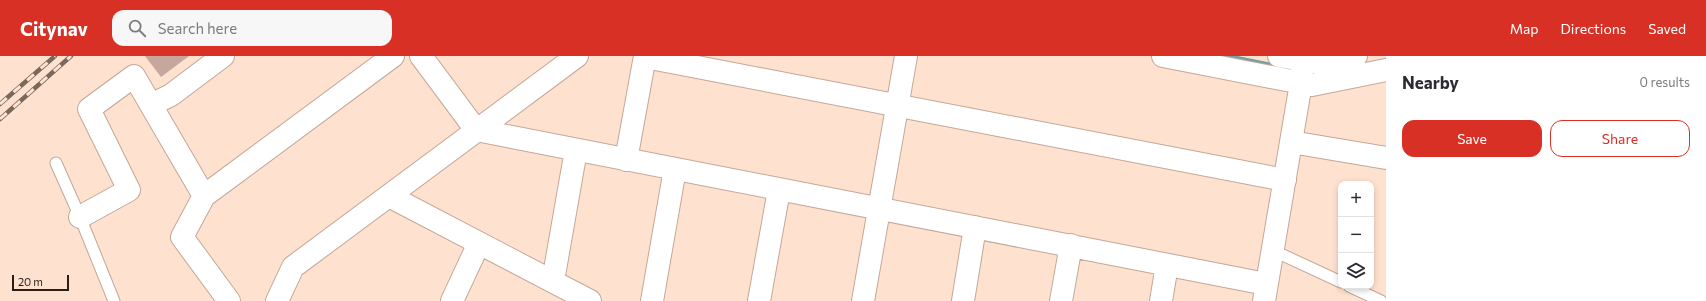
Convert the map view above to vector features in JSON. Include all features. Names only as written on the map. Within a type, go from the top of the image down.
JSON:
[{"type":"street","points":[[151,105],[171,95],[224,56]]},
{"type":"street","points":[[230,301],[182,238],[204,196],[392,56]]},
{"type":"street","points":[[421,56],[476,130],[879,210],[976,227],[1167,265],[1265,293],[1302,68]]},
{"type":"street","points":[[277,301],[293,267],[577,56]]},
{"type":"street","points":[[863,301],[906,56]]},
{"type":"street","points":[[1163,56],[1302,68],[1356,56]]},
{"type":"street","points":[[1279,56],[1302,68],[1312,85],[1386,70]]},
{"type":"street","points":[[626,160],[645,57],[1284,180]]},
{"type":"street","points":[[80,217],[129,190],[89,109],[134,76],[204,196]]},
{"type":"street","points":[[1291,142],[1386,158]]},
{"type":"street","points":[[553,282],[576,150]]},
{"type":"street","points":[[652,301],[675,169]]},
{"type":"street","points":[[759,301],[779,190]]},
{"type":"street","points":[[389,196],[590,301]]},
{"type":"street","points":[[963,301],[976,227]]},
{"type":"street","points":[[452,301],[479,243]]},
{"type":"street","points":[[1061,301],[1071,246]]},
{"type":"street","points":[[1160,301],[1167,265]]},
{"type":"lane","points":[[56,163],[80,217],[114,301]]},
{"type":"lane","points":[[1272,250],[1338,281]]},
{"type":"lane","points":[[1355,289],[1381,301]]},
{"type":"building","points":[[145,56],[189,56],[161,77]]},
{"type":"waterway","points":[[1224,56],[1298,71]]},
{"type":"railway","points":[[0,104],[55,56]]},
{"type":"railway","points":[[0,119],[71,56]]}]
